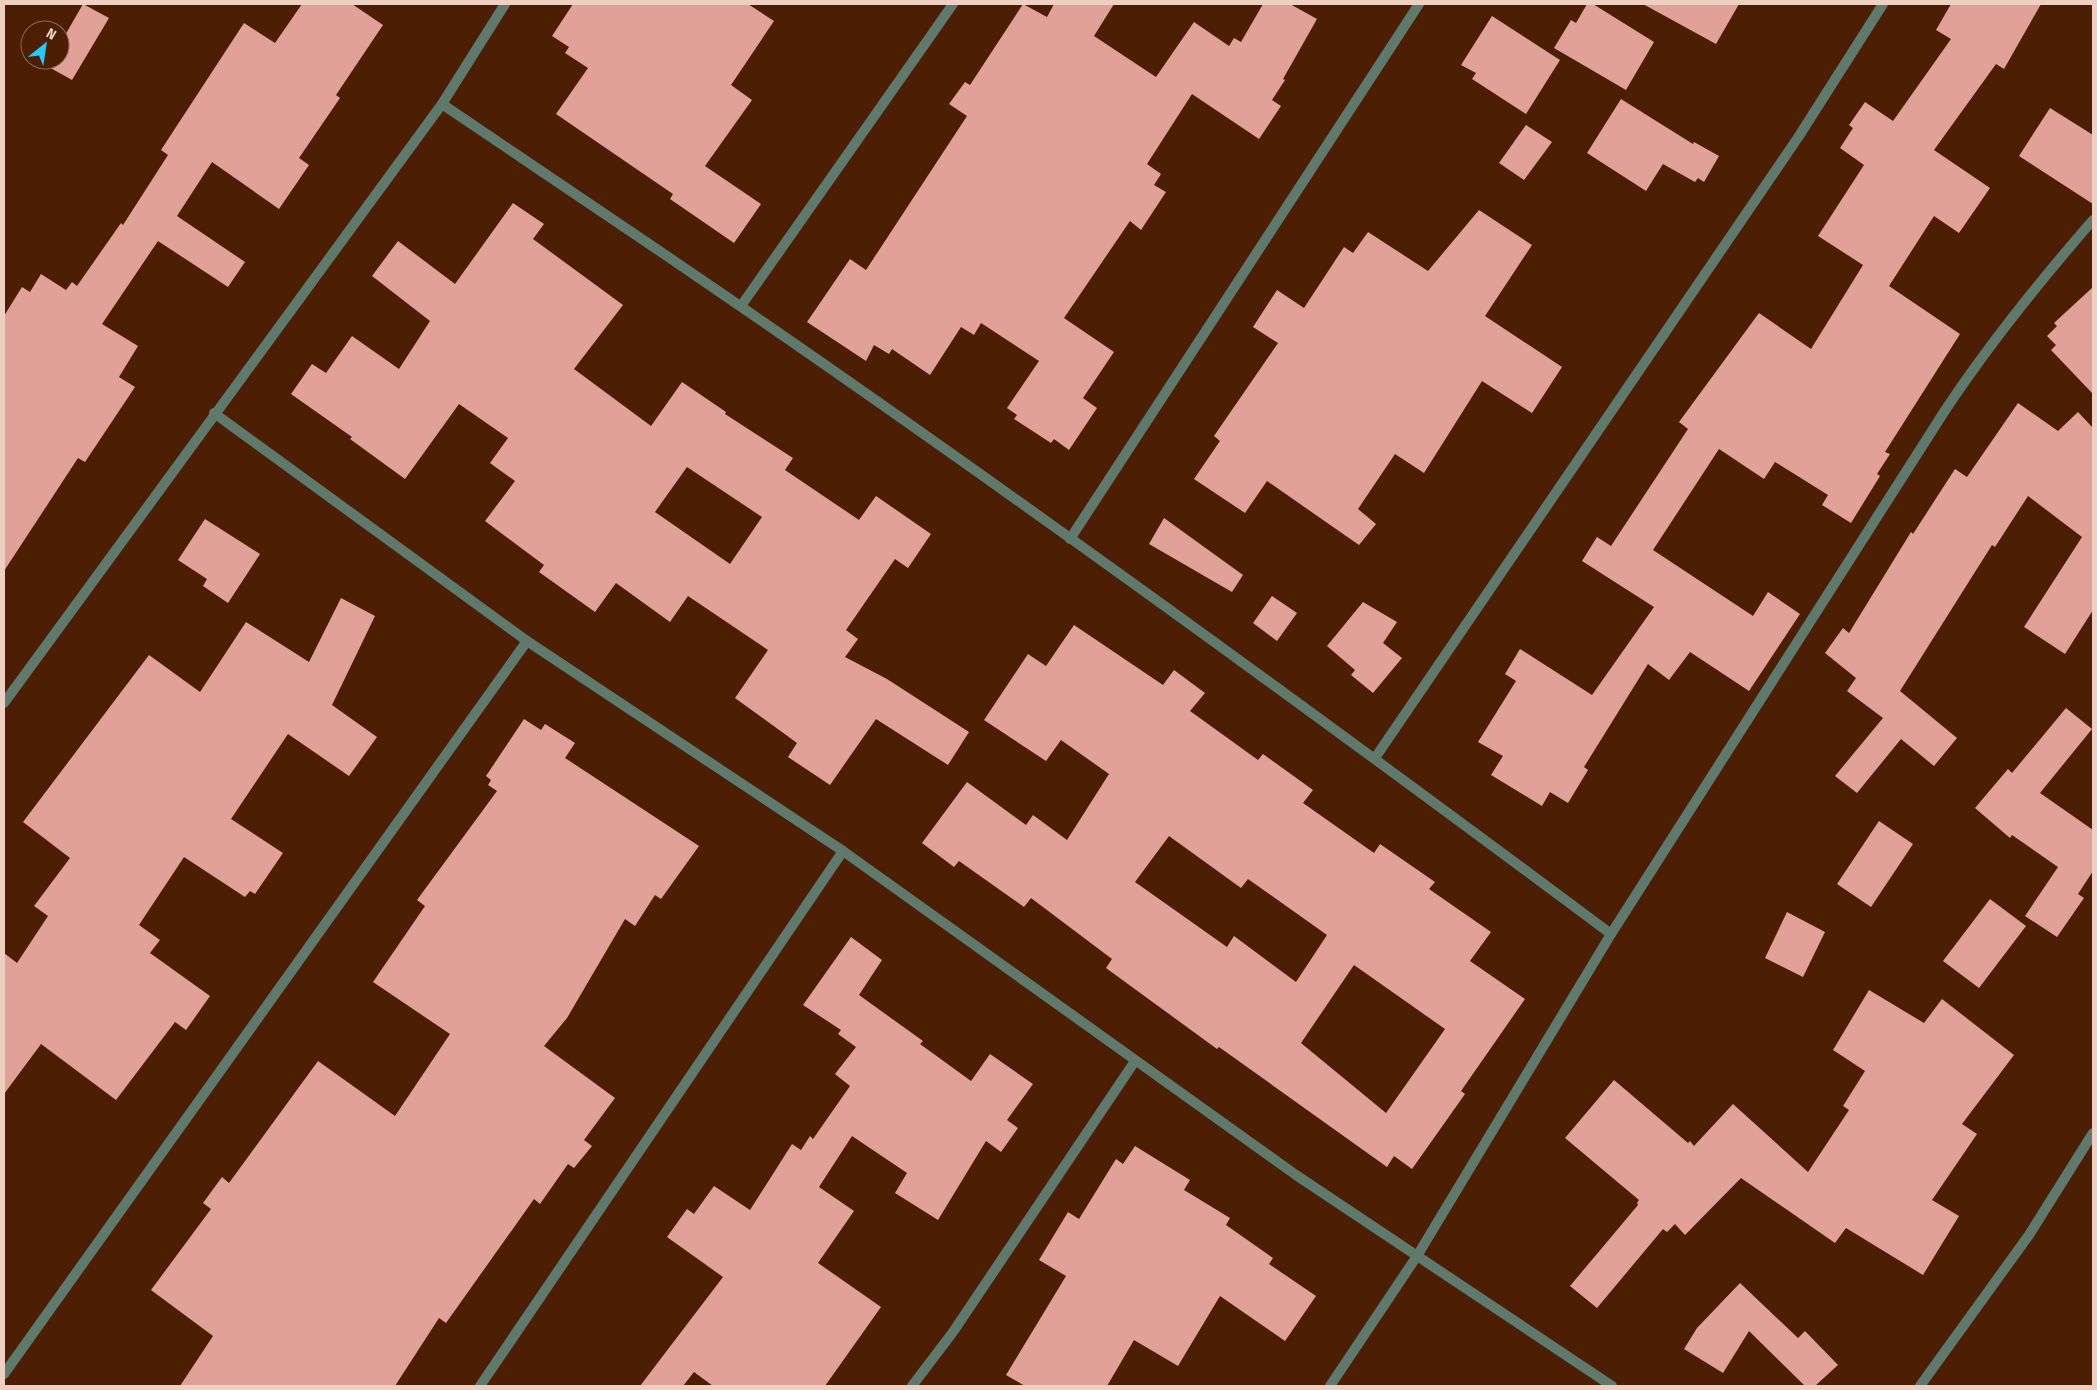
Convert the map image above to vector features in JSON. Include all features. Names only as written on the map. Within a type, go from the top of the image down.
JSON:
[{"type":"street","points":[[4,703],[214,413],[442,104],[505,4]]},
{"type":"street","points":[[741,306],[953,4]]},
{"type":"street","points":[[1070,538],[1419,4]]},
{"type":"street","points":[[1375,758],[1799,136],[1883,4]]},
{"type":"street","points":[[442,104],[741,306],[1070,538],[1375,758],[1611,934]]},
{"type":"street","points":[[1330,1386],[1417,1256],[1611,934],[1984,352],[2044,276],[2093,220]]},
{"type":"street","points":[[214,413],[527,641],[843,851],[1135,1061],[1417,1256],[1612,1386]]},
{"type":"street","points":[[4,1374],[527,641]]},
{"type":"street","points":[[480,1386],[843,851]]},
{"type":"street","points":[[912,1386],[953,1332],[1135,1061]]},
{"type":"street","points":[[1920,1386],[2029,1235],[2093,1133]]},
{"type":"building","points":[[83,4],[109,18],[72,80],[54,70],[70,70],[70,27]]},
{"type":"building","points":[[302,4],[352,4],[383,25],[336,95],[340,98],[299,158],[309,165],[279,209],[212,162],[177,216],[245,262],[228,287],[158,241],[102,324],[138,346],[119,377],[135,387],[85,462],[78,458],[4,571],[4,316],[22,287],[30,292],[41,274],[66,290],[72,282],[77,286],[121,223],[123,225],[168,155],[161,150],[244,23],[275,43]]},
{"type":"building","points":[[573,4],[748,4],[774,21],[731,85],[752,100],[705,166],[761,204],[734,243],[670,199],[673,194],[556,114],[588,68],[565,53],[569,47],[552,36]]},
{"type":"building","points":[[1023,4],[1047,17],[1054,4],[1114,4],[1094,36],[1156,77],[1194,22],[1229,46],[1234,38],[1241,42],[1263,4],[1290,4],[1317,19],[1283,79],[1285,80],[1272,100],[1281,106],[1259,139],[1192,94],[1147,164],[1161,174],[1154,185],[1166,192],[1141,230],[1130,221],[1064,318],[1114,352],[1083,398],[1097,408],[1069,450],[1054,439],[1051,443],[1014,419],[1017,415],[1007,408],[1039,361],[981,323],[974,335],[961,327],[930,375],[892,349],[889,354],[874,345],[866,361],[807,322],[850,259],[866,270],[967,116],[949,104],[965,82],[970,85]]},
{"type":"building","points":[[1587,4],[1593,4],[1654,42],[1626,90],[1554,48],[1571,20],[1576,23]]},
{"type":"building","points":[[1643,4],[1739,4],[1716,44]]},
{"type":"building","points":[[1951,4],[2041,4],[2004,69],[1996,64],[1934,150],[1990,188],[1959,233],[1934,216],[1889,286],[1960,334],[1885,452],[1890,454],[1877,474],[1880,476],[1851,523],[1822,505],[1828,495],[1775,462],[1764,479],[1719,449],[1653,550],[1753,616],[1768,592],[1800,614],[1749,691],[1690,652],[1669,680],[1648,664],[1584,767],[1588,770],[1568,803],[1550,792],[1542,806],[1491,775],[1503,756],[1478,742],[1516,681],[1505,674],[1520,649],[1592,695],[1654,607],[1582,561],[1597,537],[1611,546],[1688,429],[1679,422],[1759,313],[1811,349],[1863,265],[1818,236],[1864,165],[1840,148],[1853,128],[1849,125],[1865,102],[1893,121],[1951,39],[1936,30]]},
{"type":"building","points":[[1492,16],[1560,60],[1526,114],[1472,79],[1476,73],[1461,65]]},
{"type":"building","points":[[1621,99],[1693,144],[1694,142],[1719,156],[1704,182],[1698,178],[1695,182],[1663,164],[1646,191],[1587,153]]},
{"type":"building","points":[[2050,108],[2093,135],[2093,204],[2019,156]]},
{"type":"building","points":[[1526,125],[1552,142],[1524,180],[1499,163]]},
{"type":"building","points":[[513,203],[544,224],[533,239],[623,305],[574,369],[651,426],[682,382],[726,412],[725,414],[793,458],[785,470],[859,520],[876,496],[931,534],[908,568],[895,559],[846,630],[858,639],[845,657],[887,679],[969,732],[948,765],[876,719],[830,785],[788,757],[797,743],[735,698],[768,650],[688,596],[670,622],[616,583],[595,612],[539,572],[544,565],[485,521],[515,481],[490,463],[508,438],[459,404],[405,479],[350,439],[352,437],[291,394],[312,364],[326,373],[352,336],[399,369],[430,321],[372,276],[398,241],[455,284]],"holes":[[[687,467],[762,517],[730,564],[655,512]]]},
{"type":"building","points":[[1479,210],[1532,245],[1485,316],[1562,367],[1532,413],[1482,381],[1424,473],[1395,454],[1358,509],[1376,524],[1359,545],[1267,481],[1245,513],[1194,479],[1220,441],[1214,436],[1278,343],[1253,327],[1277,290],[1304,308],[1344,247],[1353,253],[1368,232],[1428,271]]},
{"type":"building","points":[[2093,287],[2093,394],[2051,350],[2056,345],[2047,336],[2057,326],[2054,323]]},
{"type":"building","points":[[2018,403],[2058,431],[2078,412],[2093,428],[2093,610],[2065,654],[2024,627],[2082,537],[2028,496],[1995,547],[1992,545],[1900,691],[1957,738],[1934,766],[1901,739],[1857,793],[1835,776],[1883,718],[1847,691],[1856,678],[1825,653],[1843,628],[1849,633],[1911,532],[1913,534],[1955,469],[1967,477]]},
{"type":"building","points":[[1164,518],[1243,575],[1232,592],[1149,544]]},
{"type":"building","points":[[205,519],[260,554],[228,603],[203,586],[207,579],[178,560]]},
{"type":"building","points":[[1272,596],[1297,613],[1277,641],[1253,623]]},
{"type":"building","points":[[341,598],[375,616],[332,705],[377,737],[349,776],[288,734],[231,819],[283,853],[255,894],[250,891],[245,897],[184,857],[139,925],[160,940],[150,953],[210,996],[186,1030],[175,1022],[116,1100],[41,1044],[4,1094],[4,953],[17,963],[48,916],[34,906],[70,858],[23,822],[149,655],[200,692],[246,622],[309,662]]},
{"type":"building","points":[[1363,602],[1397,622],[1383,643],[1402,658],[1373,693],[1351,675],[1355,670],[1327,646]]},
{"type":"building","points":[[1074,625],[1163,685],[1174,670],[1205,693],[1190,711],[1258,760],[1263,754],[1313,790],[1303,803],[1374,853],[1380,844],[1435,882],[1429,889],[1491,932],[1470,961],[1525,999],[1461,1091],[1465,1094],[1412,1169],[1394,1156],[1387,1167],[1219,1047],[1217,1049],[1106,968],[1112,959],[1031,898],[1024,907],[959,861],[954,867],[922,843],[967,782],[1026,825],[1033,815],[1067,840],[1109,774],[1061,740],[1046,761],[984,720],[1028,654],[1046,666]],"holes":[[[1169,836],[1241,888],[1248,879],[1327,935],[1296,982],[1234,936],[1227,947],[1135,882]],[[1354,965],[1445,1029],[1386,1113],[1301,1043]]]},
{"type":"building","points":[[2066,708],[2092,729],[2040,793],[2093,830],[2093,871],[2078,894],[2084,898],[2057,937],[2025,916],[2058,867],[2012,835],[2010,838],[1975,808],[2008,769],[2012,773]]},
{"type":"building","points":[[524,719],[541,730],[545,724],[575,743],[565,758],[699,846],[661,899],[655,895],[635,926],[625,919],[567,1018],[544,1046],[615,1098],[584,1140],[592,1146],[574,1168],[568,1164],[540,1204],[534,1199],[446,1323],[439,1318],[395,1386],[180,1386],[213,1336],[151,1290],[211,1209],[203,1203],[222,1177],[229,1183],[318,1061],[395,1116],[450,1034],[373,982],[425,906],[417,900],[497,791],[488,785],[491,780],[486,776]]},
{"type":"building","points":[[1879,821],[1913,844],[1871,907],[1837,884]]},
{"type":"building","points":[[1990,899],[2026,926],[1979,988],[1943,961]]},
{"type":"building","points":[[1787,912],[1825,932],[1803,977],[1765,958]]},
{"type":"building","points":[[851,937],[882,960],[859,995],[923,1041],[920,1044],[971,1081],[990,1054],[1033,1084],[1007,1120],[1018,1128],[1001,1152],[986,1141],[938,1220],[895,1193],[907,1173],[852,1136],[819,1187],[854,1211],[818,1263],[881,1307],[825,1386],[713,1386],[694,1372],[683,1386],[640,1386],[723,1277],[667,1237],[687,1209],[694,1214],[714,1186],[750,1210],[792,1144],[801,1150],[810,1136],[813,1139],[850,1086],[835,1074],[856,1047],[838,1034],[841,1030],[803,1005]]},
{"type":"building","points":[[1869,990],[1924,1023],[1942,999],[2014,1055],[1962,1124],[1977,1134],[1932,1200],[1959,1216],[1923,1275],[1846,1228],[1835,1243],[1741,1178],[1685,1235],[1675,1224],[1667,1232],[1663,1229],[1597,1308],[1570,1286],[1638,1205],[1639,1200],[1565,1138],[1614,1080],[1688,1143],[1690,1141],[1694,1146],[1733,1104],[1808,1172],[1849,1110],[1843,1106],[1865,1071],[1833,1050]]},
{"type":"building","points":[[1135,1146],[1190,1180],[1184,1190],[1230,1218],[1226,1225],[1273,1258],[1269,1264],[1316,1296],[1285,1341],[1220,1296],[1178,1366],[1134,1340],[1107,1386],[1025,1386],[1006,1375],[1066,1276],[1039,1260],[1068,1212],[1079,1219],[1116,1159],[1123,1164]]},
{"type":"building","points":[[1740,1283],[1798,1338],[1805,1331],[1838,1365],[1815,1386],[1805,1386],[1749,1331],[1723,1373],[1684,1349],[1697,1328]]}]
